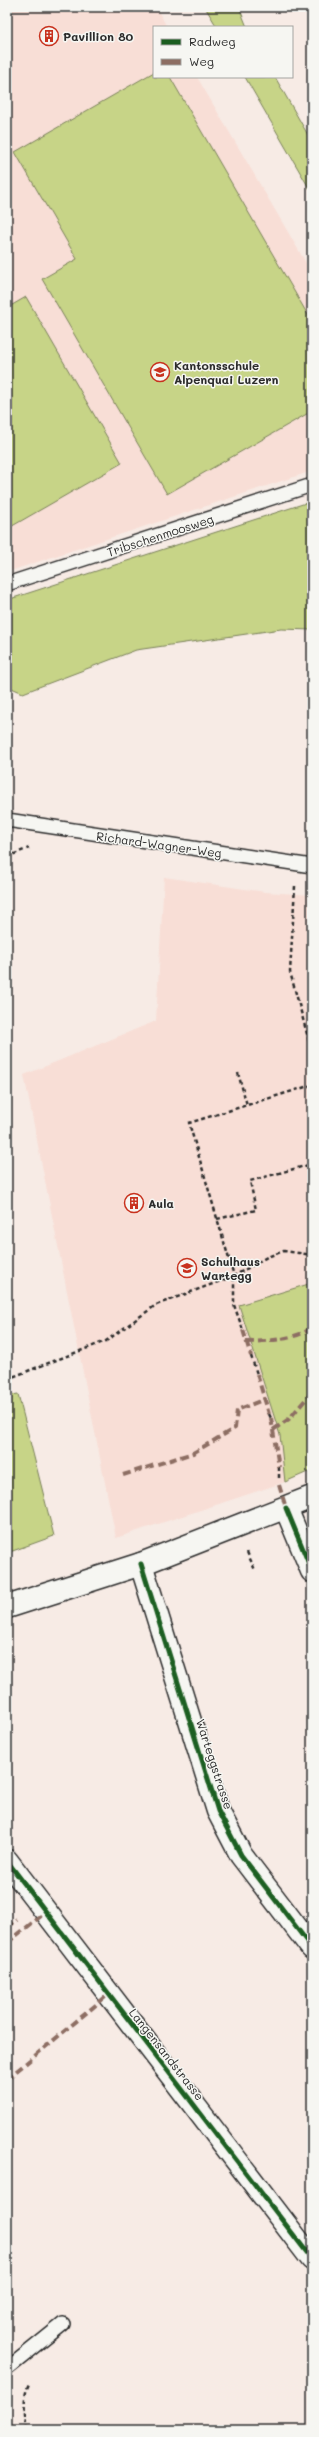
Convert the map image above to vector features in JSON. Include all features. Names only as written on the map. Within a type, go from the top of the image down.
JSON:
[{"type":"street","points":[[7,1607],[141,1564],[312,1497]]},
{"type":"street","points":[[286,1508],[312,1571]]},
{"type":"street","name":"Warteggstrasse","points":[[141,1564],[218,1811],[241,1855],[312,1948]]},
{"type":"street","name":"Langensandstrasse","points":[[7,1861],[312,2259]]},
{"type":"lane","name":"Tribschenmoosweg","points":[[7,584],[312,485]]},
{"type":"lane","name":"Richard-Wagner-Weg","points":[[7,820],[312,866]]},
{"type":"lane","points":[[7,2369],[63,2324]]},
{"type":"path","points":[[296,864],[290,972],[312,1052]]},
{"type":"path","points":[[238,1073],[247,1105]]},
{"type":"path","points":[[243,1330],[234,1305],[234,1276],[189,1123],[312,1085]]},
{"type":"path","points":[[217,1220],[256,1210],[250,1182],[312,1164]]},
{"type":"path","points":[[7,1379],[106,1341],[156,1306],[234,1276],[267,1257],[284,1251],[312,1255]]},
{"type":"path","points":[[251,1356],[257,1374]]},
{"type":"path","points":[[269,1414],[271,1418]]},
{"type":"path","points":[[279,1467],[279,1485]]},
{"type":"path","points":[[245,1546],[255,1570]]},
{"type":"path","points":[[27,2430],[25,2414],[26,2389],[32,2378]]},
{"type":"shaded area","name":"Kantonsschule Alpenquai Luzern","points":[[7,7],[156,7],[166,26],[153,26],[153,78],[198,78],[312,273],[312,471],[7,572]]},
{"type":"shaded area","name":"Schulhaus Wartegg","points":[[164,877],[265,892],[312,895],[312,1462],[310,1471],[285,1482],[116,1538],[24,1075],[156,1021]]},
{"type":"green space","points":[[205,7],[239,7],[247,26],[216,26]]},
{"type":"green space","points":[[153,73],[153,78],[171,78],[312,322],[312,411],[167,494],[42,279],[77,259],[15,152]]},
{"type":"green space","points":[[246,78],[276,78],[312,142],[312,193]]},
{"type":"green space","points":[[26,297],[122,463],[7,529],[7,308]]},
{"type":"green space","points":[[312,501],[312,630],[281,629],[136,650],[23,693],[7,686],[7,600]]},
{"type":"green space","points":[[312,1283],[312,1462],[310,1471],[285,1482],[280,1435],[239,1305]]},
{"type":"green space","points":[[18,1394],[54,1536],[7,1553],[7,1396]]},
{"type":"marked path","points":[[246,1342],[289,1337],[312,1328]]},
{"type":"marked path","points":[[243,1330],[251,1356]]},
{"type":"marked path","points":[[257,1374],[269,1414]]},
{"type":"marked path","points":[[273,1430],[289,1419],[312,1392]]},
{"type":"marked path","points":[[123,1475],[193,1453],[235,1428],[237,1410],[265,1399]]},
{"type":"marked path","points":[[271,1418],[279,1467]]},
{"type":"marked path","points":[[279,1485],[286,1508]]},
{"type":"marked path","points":[[7,1943],[46,1912]]},
{"type":"marked path","points":[[7,1928],[17,1920]]},
{"type":"marked path","points":[[7,2079],[109,1994]]},
{"type":"cycle path","points":[[286,1508],[312,1571]]},
{"type":"cycle path","points":[[141,1564],[218,1811],[241,1855],[312,1948]]},
{"type":"cycle path","points":[[7,1861],[312,2259]]},
{"type":"place","name":"Pavillion 80","points":[[49,36]]},
{"type":"place","name":"Kantonsschule Alpenquai Luzern","points":[[160,372]]},
{"type":"place","name":"Aula","points":[[134,1203]]},
{"type":"place","name":"Schulhaus Wartegg","points":[[187,1268]]}]
